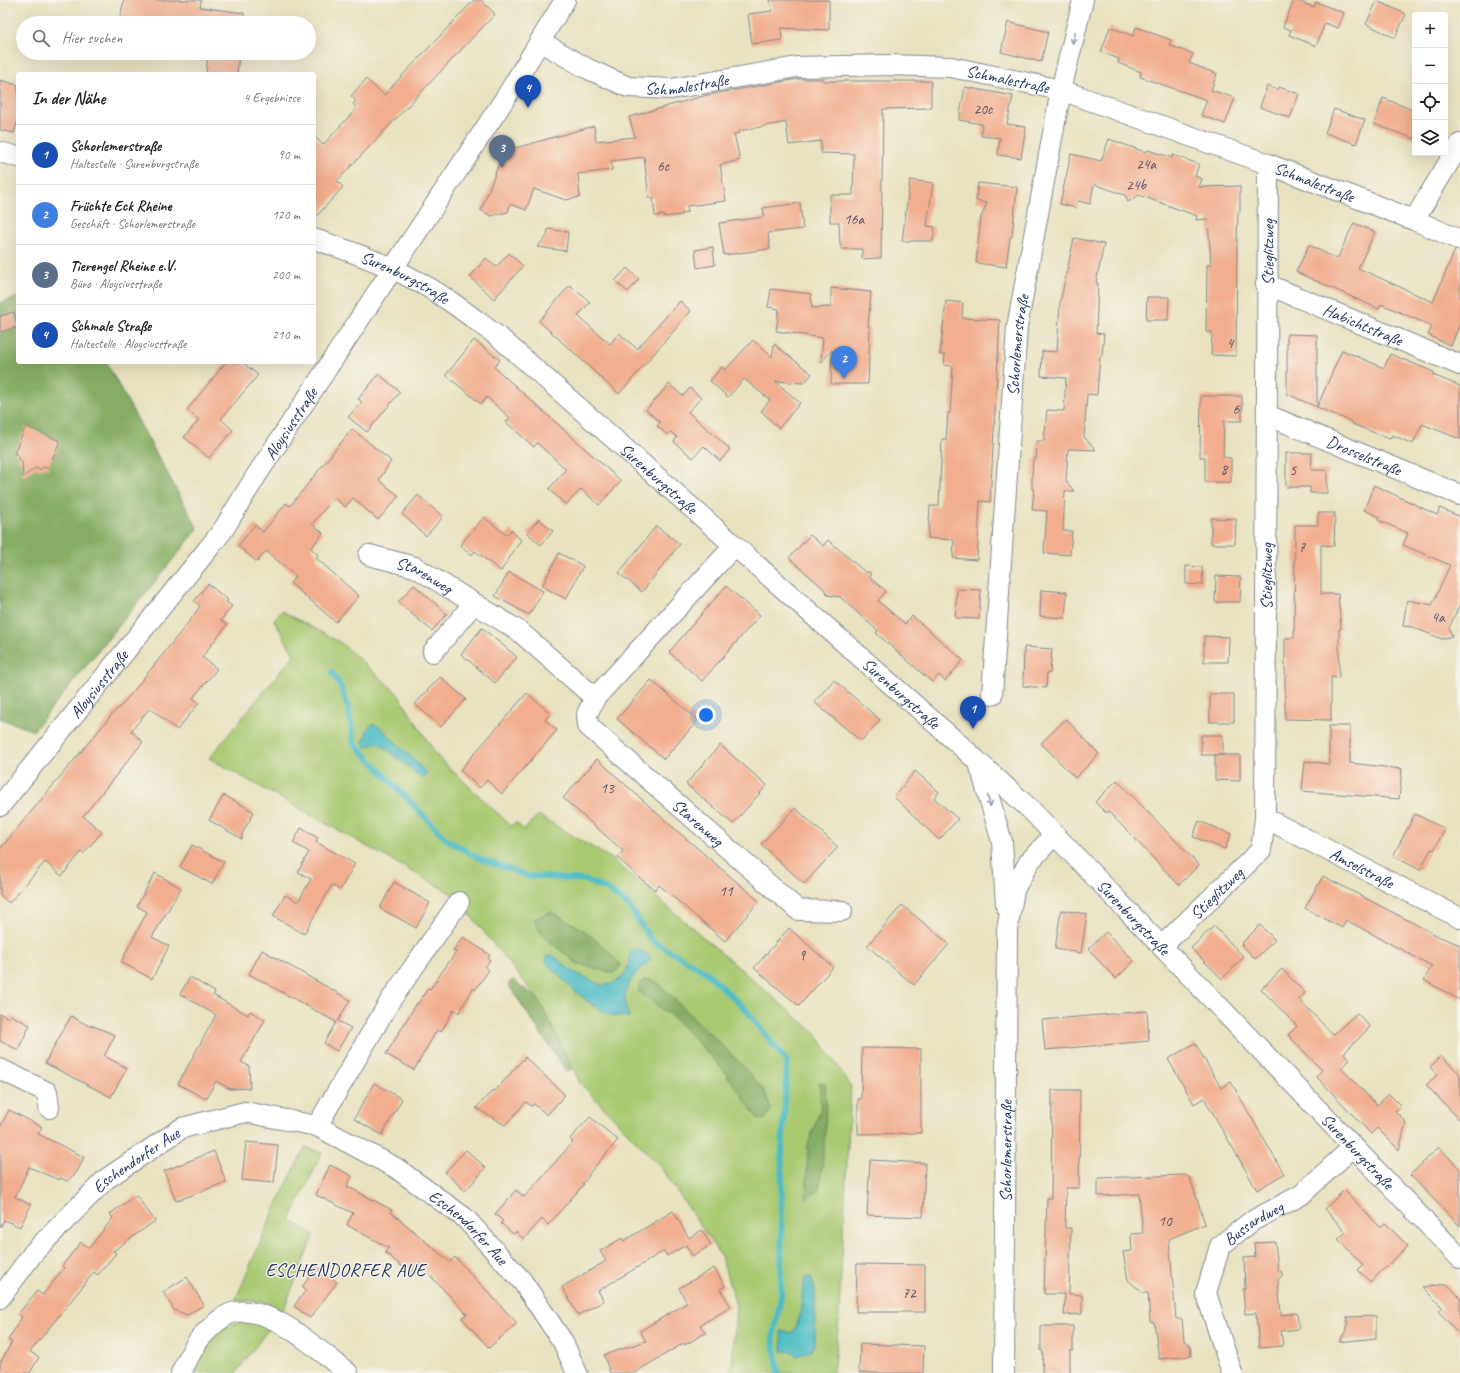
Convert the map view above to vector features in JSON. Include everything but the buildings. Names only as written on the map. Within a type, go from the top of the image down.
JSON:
[{"type":"street","name":"Aloysiusstraße","points":[[0,806],[223,530],[256,476],[541,42],[565,0]]},
{"type":"street","name":"Schorlemerstraße","points":[[992,694],[1017,327],[1062,90],[1083,0]]},
{"type":"street","name":"Schmalestraße","points":[[541,42],[586,68],[628,87],[671,88],[797,67],[889,65],[951,67],[1062,90],[1268,164],[1414,220],[1460,240]]},
{"type":"street","points":[[1414,220],[1460,144]]},
{"type":"street","points":[[0,152],[16,156]]},
{"type":"street","name":"Stieglitzweg","points":[[1162,946],[1261,850],[1265,818],[1267,415],[1266,284],[1268,164]]},
{"type":"street","name":"Surenburgstraße","points":[[316,240],[342,248],[392,268],[447,299],[500,338],[979,763],[1031,810],[1094,878],[1162,946],[1460,1258]]},
{"type":"street","name":"Habichtstraße","points":[[1266,284],[1460,365]]},
{"type":"street","name":"Drosselstraße","points":[[1267,415],[1460,495]]},
{"type":"street","name":"Starenweg","points":[[734,546],[595,698],[587,714],[588,726],[798,910],[842,912]]},
{"type":"street","name":"Starenweg","points":[[369,555],[415,567],[519,631],[595,698]]},
{"type":"street","name":"Starenweg","points":[[433,652],[474,603]]},
{"type":"street","name":"Schorlemerstraße","points":[[979,763],[1002,842],[1007,930],[1004,1373]]},
{"type":"street","name":"Amselstraße","points":[[1265,818],[1460,918]]},
{"type":"street","name":"Schorlemerstraße","points":[[1007,930],[1014,890],[1029,862],[1054,835]]},
{"type":"street","points":[[317,1126],[390,1001],[459,902]]},
{"type":"street","points":[[0,1069],[47,1092],[49,1108]]},
{"type":"street","name":"Eschendorfer Aue","points":[[0,1298],[34,1252],[106,1179],[182,1128],[245,1112],[317,1126],[396,1168],[465,1218],[522,1281],[563,1342],[577,1373]]},
{"type":"street","name":"Bussardweg","points":[[1232,1373],[1206,1293],[1220,1246],[1252,1220],[1301,1194],[1353,1147]]},
{"type":"street","points":[[181,1373],[201,1337],[222,1318],[236,1312],[258,1312],[277,1320],[348,1373]]},
{"type":"green space","points":[[16,298],[16,364],[107,364],[198,529],[33,731],[0,718],[0,303]]},
{"type":"green space","points":[[282,611],[341,643],[397,693],[438,757],[511,826],[516,822],[524,830],[538,815],[612,859],[816,1034],[851,1086],[838,1331],[833,1373],[729,1373],[732,1366],[736,1306],[721,1256],[659,1165],[580,1083],[538,999],[452,894],[209,758],[294,655],[274,620]]},
{"type":"green space","points":[[550,912],[589,934],[606,949],[621,966],[613,973],[576,963],[541,934],[534,919]]},
{"type":"green space","points":[[647,979],[657,982],[742,1065],[765,1092],[771,1109],[765,1119],[759,1120],[724,1071],[678,1021],[638,991],[641,983]]},
{"type":"green space","points":[[513,980],[538,999],[572,1067],[567,1073],[508,984]]},
{"type":"green space","points":[[819,1082],[825,1084],[826,1097],[825,1137],[822,1164],[819,1190],[806,1199],[808,1145],[821,1108]]},
{"type":"green space","points":[[305,1147],[322,1153],[290,1220],[314,1235],[283,1311],[262,1301],[235,1301],[272,1215]]},
{"type":"green space","points":[[242,1321],[253,1321],[270,1327],[236,1373],[193,1373],[207,1348],[218,1334],[233,1324]]},
{"type":"water","points":[[372,724],[380,727],[426,772],[426,776],[422,778],[379,743],[366,747],[362,741],[365,739],[367,729]]},
{"type":"water","points":[[638,949],[652,958],[633,977],[626,991],[626,1007],[629,1017],[611,1015],[594,1006],[567,984],[546,962],[547,956],[553,955],[570,970],[603,986],[621,979],[627,970],[631,951]]},
{"type":"water","points":[[811,1277],[815,1290],[815,1344],[811,1351],[797,1356],[793,1352],[782,1351],[781,1331],[792,1333],[796,1327],[800,1313],[805,1278]]},
{"type":"waterway","points":[[332,672],[341,688],[348,707],[354,743],[446,839],[480,859],[529,876],[585,880],[608,890],[629,906],[651,940],[706,972],[746,1010],[787,1062],[782,1153],[781,1297],[773,1338],[779,1373]]},
{"type":"place","name":"Schmale Straße","points":[[528,108]]},
{"type":"place","name":"Tierengel Rheine e.V.","points":[[502,168]]},
{"type":"place","name":"Früchte Eck Rheine","points":[[844,379]]},
{"type":"place","name":"Schorlemerstraße","points":[[973,729]]},
{"type":"district","name":"ESCHENDORFER AUE","points":[[346,1270]]}]
